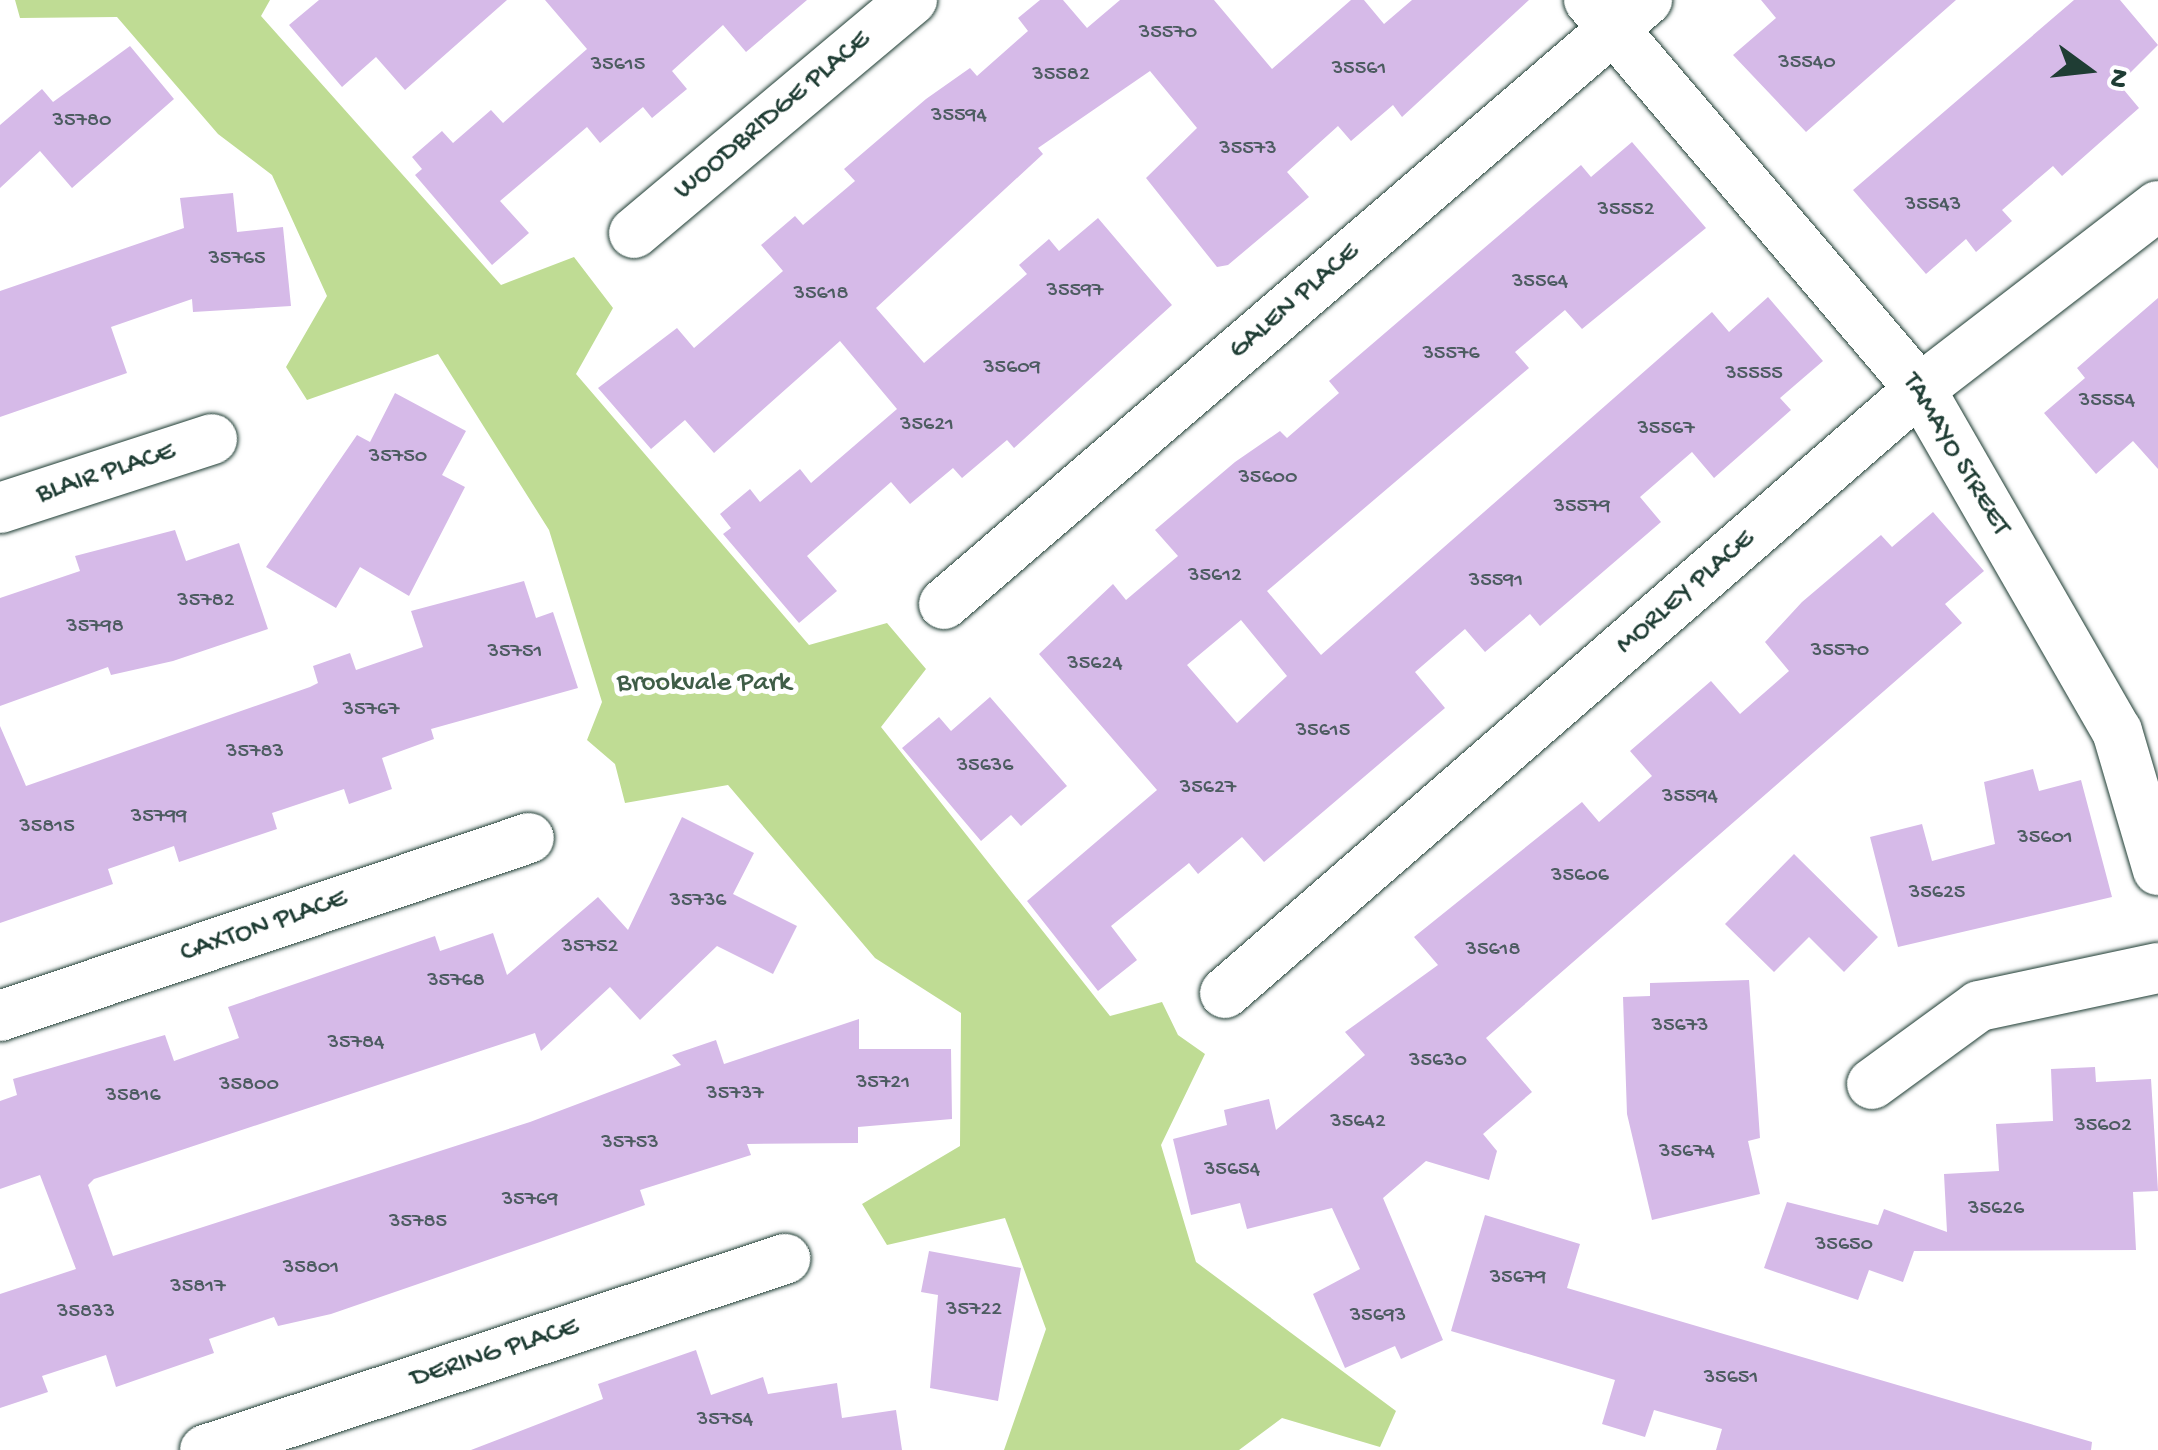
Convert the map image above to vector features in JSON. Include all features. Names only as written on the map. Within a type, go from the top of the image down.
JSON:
[{"type":"street","name":"WOODBRIDGE PLACE","points":[[634,232],[912,0]]},
{"type":"street","name":"TAMAYO STREET","points":[[1616,9],[1920,389],[2137,726],[2158,870]]},
{"type":"street","name":"GALEN PLACE","points":[[944,604],[1616,9]]},
{"type":"street","name":"MORLEY PLACE","points":[[1226,993],[1920,389],[2158,206]]},
{"type":"street","name":"BLAIR PLACE","points":[[0,508],[212,439]]},
{"type":"street","name":"CAXTON PLACE","points":[[0,1016],[528,838]]},
{"type":"street","points":[[1872,1084],[1979,1006],[2158,968]]},
{"type":"street","name":"DERING PLACE","points":[[205,1450],[785,1258]]},
{"type":"green space","name":"Brookvale Park","points":[[15,0],[270,0],[261,16],[501,285],[574,257],[613,308],[576,374],[809,645],[887,623],[926,669],[881,727],[1110,1016],[1162,1002],[1178,1035],[1205,1054],[1161,1145],[1196,1262],[1396,1411],[1380,1447],[1282,1418],[1239,1450],[1004,1450],[1046,1329],[1005,1218],[887,1245],[862,1204],[960,1146],[961,1013],[875,958],[728,785],[625,803],[615,764],[587,740],[602,702],[549,530],[438,354],[307,400],[286,367],[327,296],[272,175],[218,134],[117,17],[20,18]]},
{"type":"building","points":[[319,0],[507,0],[405,90],[376,57],[342,87],[289,25]]},
{"type":"building","points":[[545,0],[807,0],[746,52],[723,25],[672,71],[687,89],[652,118],[643,107],[600,143],[587,127],[500,201],[529,233],[492,265],[415,175],[422,169],[412,157],[442,131],[453,143],[491,110],[503,123],[587,49]]},
{"type":"building","points":[[1040,0],[1063,0],[1087,28],[1120,0],[1214,0],[1272,69],[1351,0],[1364,0],[1384,24],[1412,0],[1529,0],[1402,117],[1393,105],[1351,141],[1338,126],[1287,172],[1309,197],[1228,265],[1217,267],[1146,178],[1197,128],[1150,71],[1038,148],[1043,154],[876,308],[924,363],[1027,274],[1019,265],[1049,239],[1059,251],[1098,218],[1172,305],[1014,448],[1007,440],[962,478],[953,468],[910,504],[891,482],[807,556],[837,591],[799,623],[723,534],[731,528],[720,514],[750,489],[760,502],[800,469],[811,483],[897,409],[840,341],[714,453],[685,420],[651,449],[598,388],[677,328],[694,348],[783,271],[761,245],[795,216],[803,225],[855,181],[844,169],[926,99],[970,68],[977,76],[1028,31],[1018,18]]},
{"type":"building","points":[[1761,0],[1956,0],[1806,132],[1733,55],[1776,18]]},
{"type":"building","points":[[2074,0],[2120,0],[2158,45],[2119,84],[2139,108],[2062,176],[2053,166],[2002,210],[2012,221],[1976,252],[1966,239],[1926,274],[1853,190]]},
{"type":"building","points":[[130,46],[174,99],[72,188],[40,151],[0,188],[0,125],[42,89],[53,102]]},
{"type":"building","points":[[1632,142],[1706,228],[1582,329],[1565,310],[1515,352],[1529,368],[1267,591],[1321,655],[1712,312],[1729,332],[1768,297],[1823,361],[1780,398],[1791,410],[1714,478],[1692,452],[1640,497],[1661,522],[1540,626],[1530,614],[1485,652],[1465,629],[1415,672],[1445,708],[1264,862],[1242,837],[1198,874],[1189,863],[1111,926],[1137,960],[1098,991],[1027,901],[1157,790],[1039,654],[1113,584],[1126,600],[1178,556],[1155,530],[1235,462],[1280,431],[1287,438],[1339,393],[1329,381],[1581,165],[1591,177]],"holes":[[[1241,620],[1287,676],[1237,723],[1187,665]]]},
{"type":"building","points":[[233,193],[237,232],[283,227],[291,306],[193,312],[192,299],[111,327],[127,373],[0,417],[0,291],[184,228],[180,198]]},
{"type":"building","points":[[2158,298],[2158,469],[2133,441],[2096,474],[2044,413],[2085,378],[2077,368]]},
{"type":"building","points":[[395,393],[466,431],[442,475],[465,487],[409,596],[360,567],[336,608],[266,567],[357,435],[370,442]]},
{"type":"building","points":[[1933,512],[1984,571],[1945,604],[1962,623],[1486,1038],[1532,1092],[1483,1134],[1497,1151],[1489,1180],[1426,1161],[1383,1198],[1443,1340],[1401,1359],[1395,1346],[1345,1368],[1313,1294],[1360,1269],[1332,1208],[1247,1229],[1240,1203],[1191,1215],[1173,1139],[1227,1125],[1224,1110],[1269,1099],[1276,1130],[1365,1055],[1345,1032],[1438,965],[1414,937],[1582,802],[1599,822],[1652,776],[1630,751],[1711,681],[1740,714],[1789,671],[1765,642],[1802,602],[1881,535],[1892,547]]},
{"type":"building","points":[[175,530],[186,561],[239,543],[268,629],[173,661],[111,675],[108,667],[0,706],[0,598],[80,571],[75,556]]},
{"type":"building","points":[[524,581],[536,618],[553,612],[578,688],[431,729],[434,739],[382,758],[392,789],[349,804],[344,789],[272,813],[277,829],[179,862],[174,846],[108,869],[113,884],[0,923],[0,726],[26,786],[310,687],[318,683],[313,666],[350,653],[356,670],[423,647],[411,611]]},
{"type":"building","points":[[990,697],[1067,786],[1021,826],[1011,815],[981,841],[902,748],[939,717],[951,731]]},
{"type":"building","points":[[2033,769],[2039,791],[2081,780],[2112,897],[1898,947],[1870,837],[1922,824],[1932,861],[1995,844],[1984,782]]},
{"type":"building","points":[[682,817],[754,853],[733,894],[797,926],[773,974],[717,946],[640,1020],[610,987],[541,1051],[535,1033],[94,1179],[88,1185],[113,1256],[530,1122],[681,1065],[672,1055],[716,1040],[724,1064],[859,1019],[859,1049],[951,1049],[952,1119],[858,1127],[858,1143],[747,1144],[751,1155],[640,1190],[645,1205],[331,1314],[278,1326],[274,1317],[209,1339],[214,1353],[116,1387],[106,1355],[42,1376],[48,1392],[0,1408],[0,1294],[76,1269],[40,1175],[0,1189],[0,1101],[17,1095],[13,1079],[165,1035],[174,1061],[239,1038],[228,1007],[435,936],[440,951],[493,933],[507,975],[598,897],[628,930]]},
{"type":"building","points":[[1794,854],[1878,937],[1844,972],[1809,937],[1774,972],[1725,924]]},
{"type":"building","points":[[1749,980],[1760,1138],[1748,1141],[1760,1194],[1652,1220],[1627,1114],[1623,997],[1650,996],[1650,983]]},
{"type":"building","points":[[2095,1067],[2096,1082],[2151,1079],[2158,1191],[2133,1192],[2136,1250],[1914,1251],[1903,1282],[1869,1270],[1858,1300],[1764,1268],[1787,1202],[1878,1225],[1884,1209],[1947,1232],[1944,1174],[1999,1171],[1996,1124],[2053,1121],[2051,1069]]},
{"type":"building","points":[[1485,1215],[1580,1244],[1567,1288],[2092,1442],[2091,1450],[1716,1450],[1722,1429],[1654,1410],[1645,1437],[1602,1424],[1615,1380],[1451,1331]]},
{"type":"building","points":[[929,1251],[1021,1268],[998,1401],[930,1388],[938,1295],[921,1292]]},
{"type":"building","points":[[696,1350],[711,1395],[763,1377],[768,1394],[837,1383],[842,1418],[896,1410],[902,1450],[471,1450],[603,1399],[598,1384]]}]
